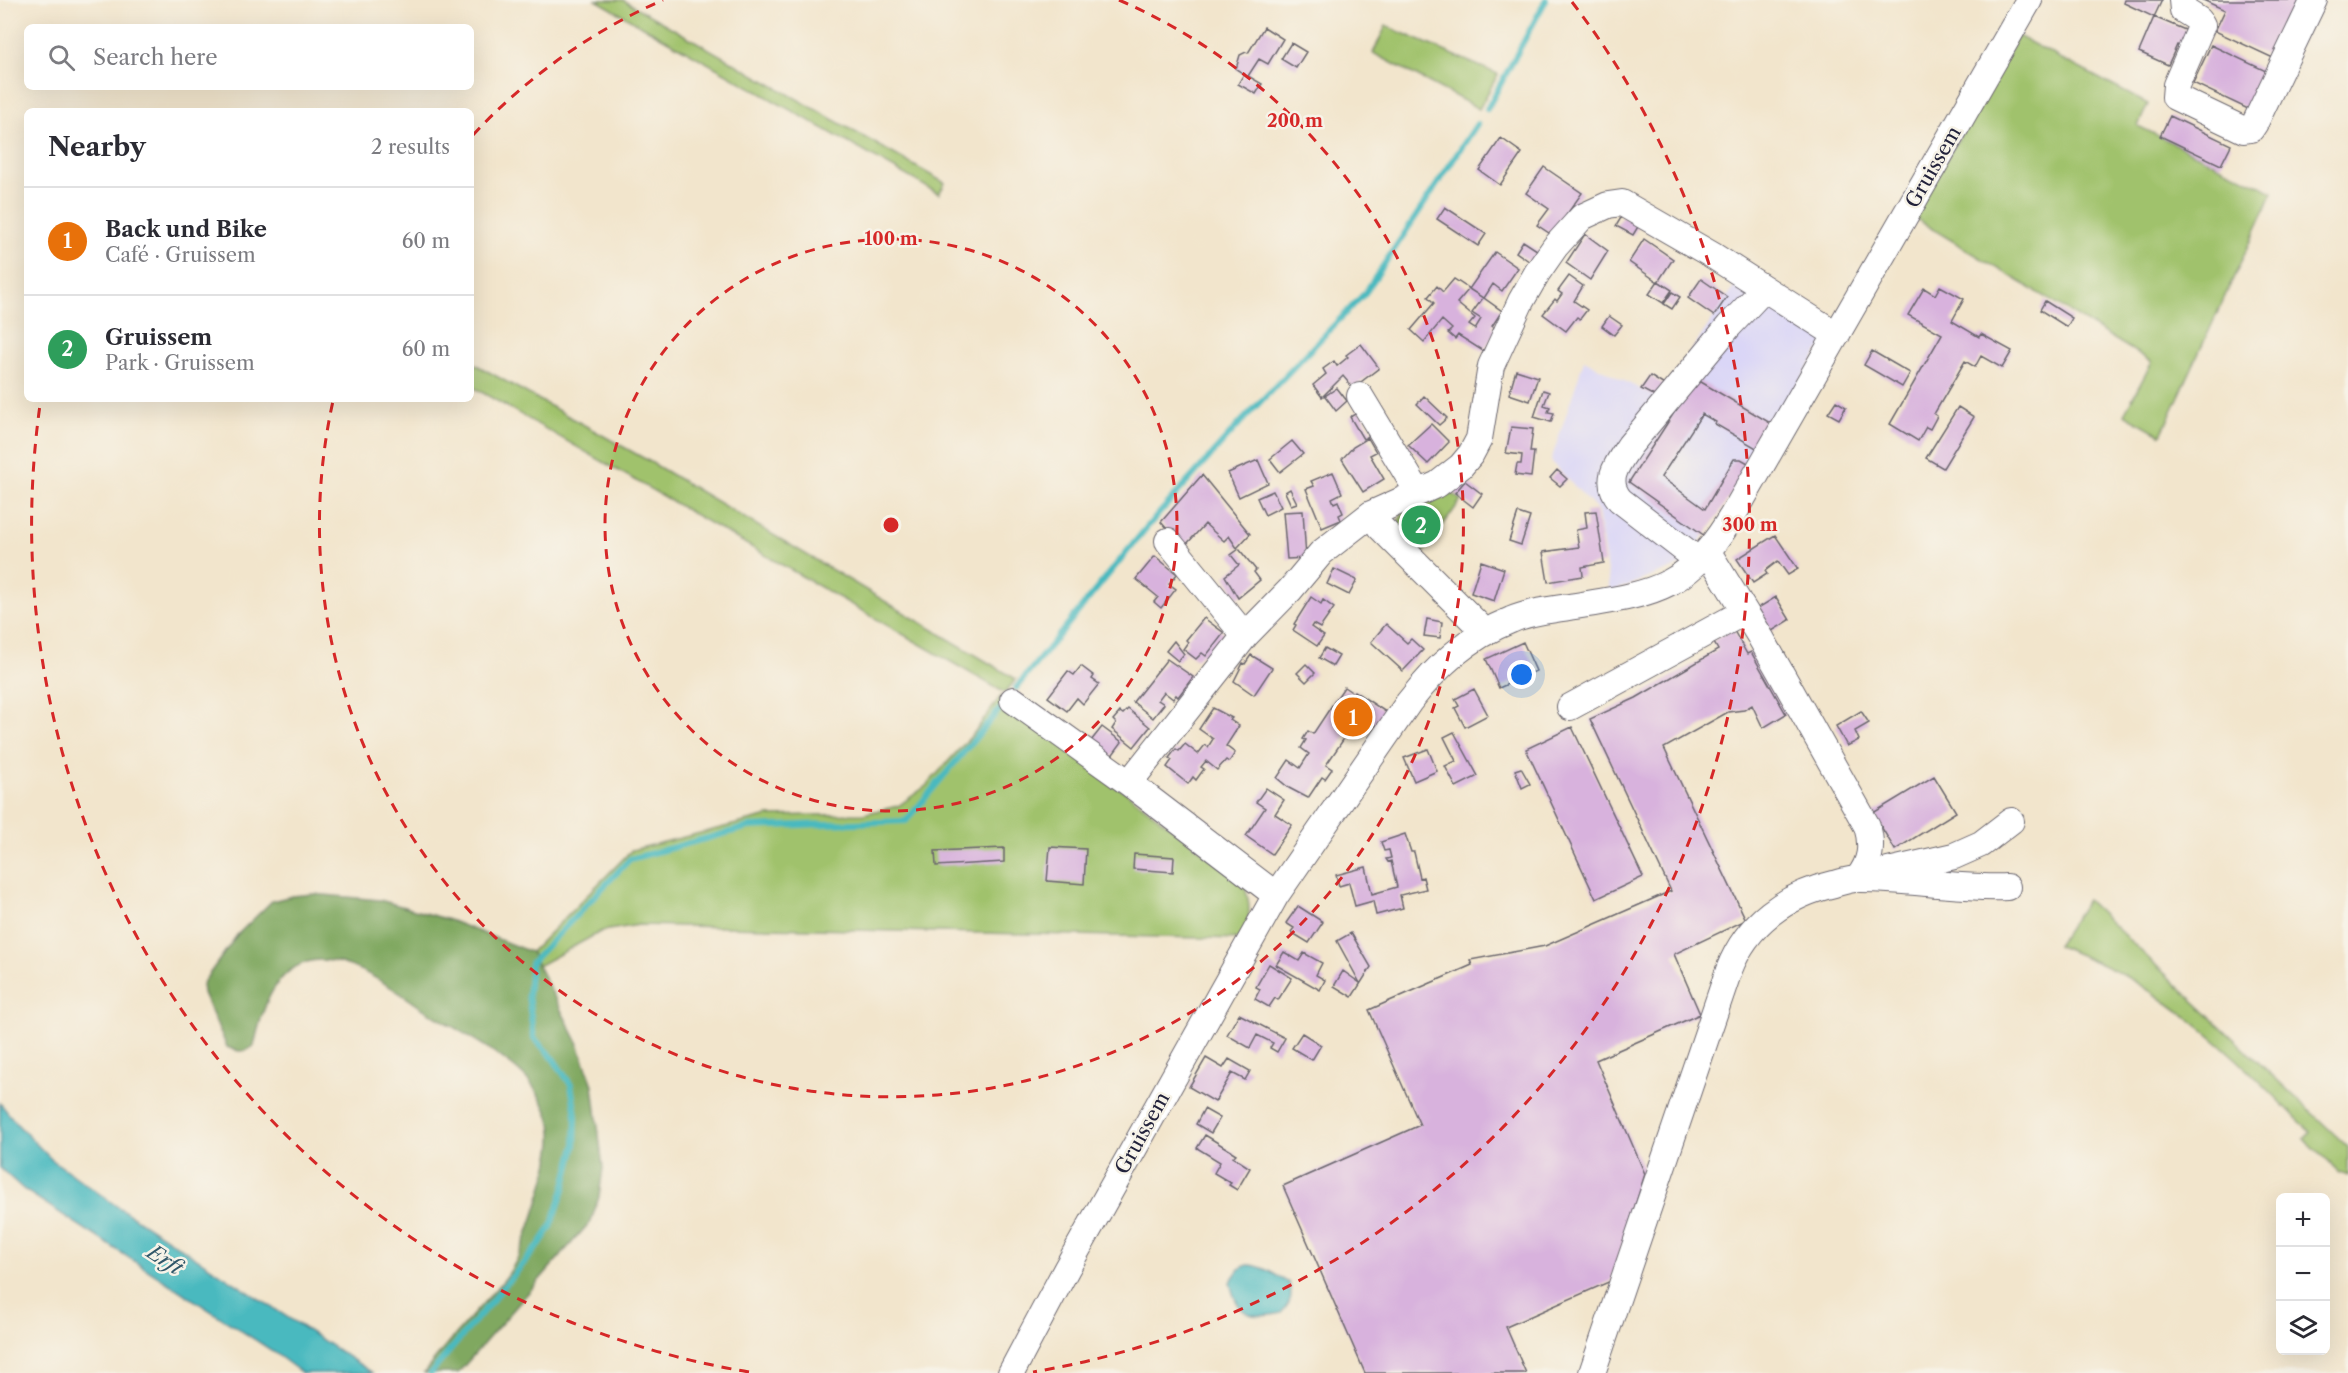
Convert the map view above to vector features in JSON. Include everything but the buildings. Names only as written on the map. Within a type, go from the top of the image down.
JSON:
[{"type":"street","name":"Gruissem","points":[[1011,1373],[1276,895],[1328,823],[1396,719],[1423,684],[1452,654],[1485,632],[1522,616],[1649,592],[1674,580],[1704,557],[1729,522],[2029,0]]},
{"type":"street","points":[[2182,0],[2183,10],[2199,20],[2202,25],[2176,84],[2175,97],[2244,130],[2251,129],[2255,123],[2314,0]]},
{"type":"street","points":[[1129,783],[1245,636],[1290,590],[1321,553],[1371,514],[1451,476],[1471,454],[1479,439],[1483,423],[1491,366],[1521,301],[1555,247],[1572,226],[1589,213],[1622,202],[1837,335]]},
{"type":"street","points":[[1764,289],[1729,326],[1630,445],[1616,465],[1612,476],[1614,491],[1620,500],[1704,557],[1744,612],[1867,826],[1871,841],[1870,855],[1866,867],[1858,878]]},
{"type":"street","points":[[1360,396],[1418,492]]},
{"type":"street","points":[[1371,514],[1380,527],[1485,632]]},
{"type":"street","points":[[1168,541],[1245,636]]},
{"type":"street","points":[[1570,707],[1744,612]]},
{"type":"street","points":[[1013,700],[1129,783],[1276,895]]},
{"type":"street","points":[[1592,1373],[1738,949],[1754,928],[1787,902],[1814,889],[1954,856],[1982,844],[2011,821]]},
{"type":"street","points":[[1858,878],[2007,887]]},
{"type":"shaded area","points":[[1738,281],[1825,341],[1686,563],[1610,592],[1598,511],[1551,461],[1584,360],[1659,399]]},
{"type":"green space","points":[[596,0],[623,0],[945,183],[939,194]]},
{"type":"green space","points":[[1386,26],[1498,74],[1479,109],[1373,53]]},
{"type":"green space","points":[[2018,36],[2148,104],[2138,126],[2273,192],[2161,435],[2124,414],[2152,362],[1913,217]]},
{"type":"green space","points":[[474,364],[647,460],[1016,679],[1005,693],[474,388]]},
{"type":"green space","points":[[1451,493],[1461,500],[1422,555],[1398,530],[1399,520],[1403,513]]},
{"type":"green space","points":[[1001,696],[1243,883],[1249,911],[1243,939],[639,925],[602,931],[538,966],[531,952],[632,850],[769,816],[863,814],[898,806],[926,786],[974,733]]},
{"type":"green space","points":[[313,894],[380,900],[449,920],[531,952],[576,1039],[593,1085],[603,1168],[599,1197],[591,1221],[458,1373],[424,1373],[504,1280],[516,1261],[544,1182],[552,1144],[550,1119],[532,1085],[511,1065],[369,974],[337,962],[321,960],[295,967],[276,985],[270,996],[264,1008],[254,1046],[241,1051],[227,1047],[203,993],[202,984],[237,935],[272,901]]},
{"type":"green space","points":[[2087,900],[2348,1147],[2348,1176],[2340,1173],[2304,1138],[2310,1132],[2269,1090],[2204,1031],[2132,980],[2057,945]]},
{"type":"water","name":"Erft","points":[[0,1103],[51,1159],[118,1207],[373,1373],[302,1373],[271,1350],[23,1189],[0,1168]]},
{"type":"water","points":[[1247,1265],[1264,1269],[1289,1283],[1290,1299],[1281,1313],[1253,1315],[1241,1308],[1230,1282],[1239,1269]]},
{"type":"waterway","points":[[1487,109],[1546,0]]},
{"type":"waterway","points":[[1016,688],[1147,527],[1240,423],[1365,293],[1477,124]]},
{"type":"waterway","points":[[431,1373],[539,1245],[551,1227],[575,1146],[576,1115],[571,1085],[552,1057],[534,1038],[528,995],[531,963],[630,859],[749,827],[906,821],[999,710]]},
{"type":"place","name":"Gruissem","points":[[1421,525]]},
{"type":"place","name":"Back und Bike","points":[[1353,717]]}]
